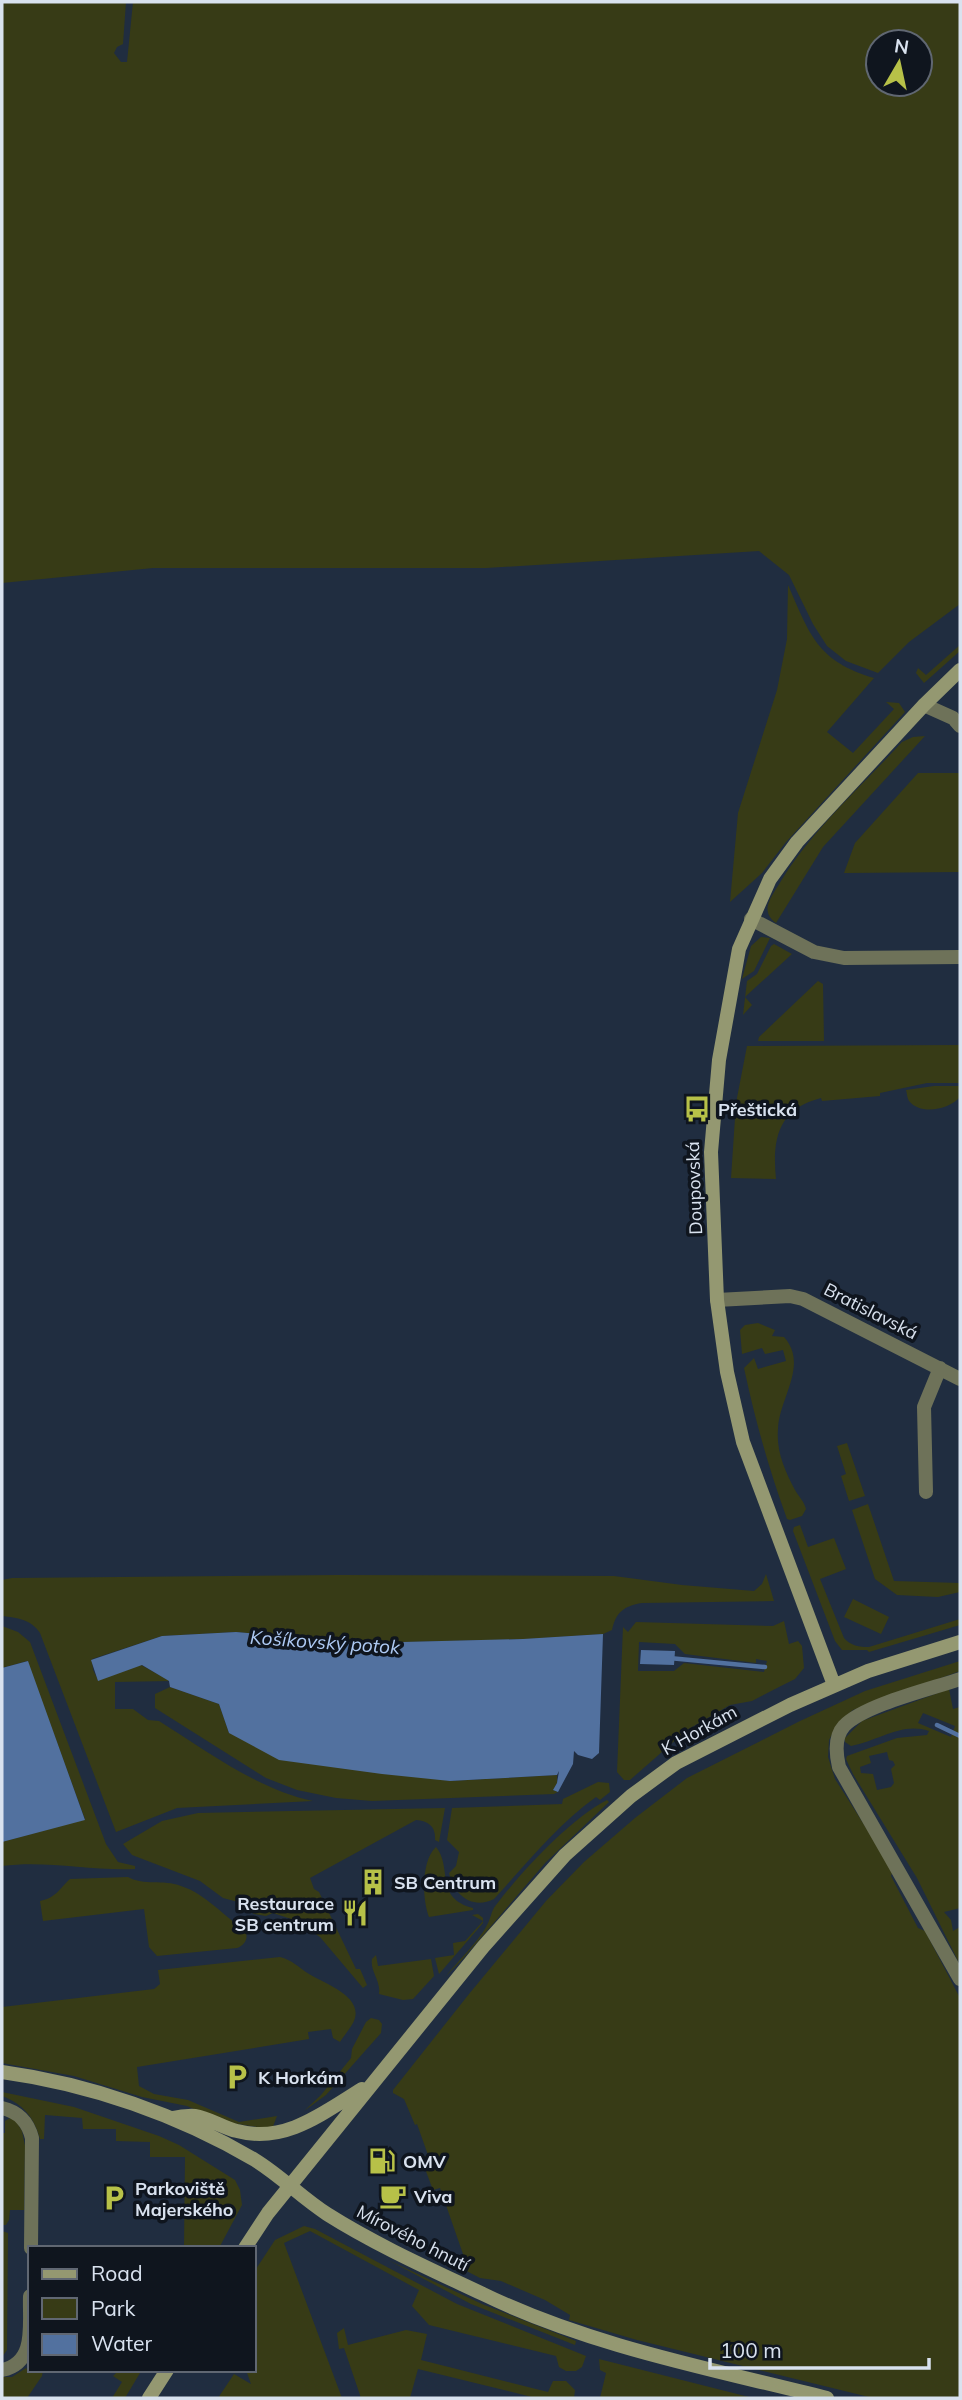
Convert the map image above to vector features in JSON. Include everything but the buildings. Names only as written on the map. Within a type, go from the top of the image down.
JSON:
[{"type":"main road","name":"Doupovská","points":[[834,1685],[743,1443],[727,1372],[717,1300],[711,1132],[730,994],[739,950],[770,879],[797,842],[923,705],[960,670]]},
{"type":"main road","name":"K Horkám","points":[[246,2246],[290,2185],[499,1928],[540,1882],[604,1819],[676,1763],[752,1723],[868,1671],[960,1642]]},
{"type":"main road","name":"Mírového hnutí","points":[[2,2072],[93,2092],[172,2118],[254,2160],[290,2185],[315,2207],[366,2236],[525,2313],[597,2338],[827,2398]]},
{"type":"main road","points":[[172,2118],[194,2116],[248,2133],[285,2132],[310,2121],[372,2082]]},
{"type":"main road","points":[[149,2398],[166,2372]]},
{"type":"street","points":[[923,705],[953,718],[960,726]]},
{"type":"street","points":[[751,919],[814,952],[844,958],[960,957]]},
{"type":"street","name":"Bratislavská","points":[[717,1300],[790,1296],[803,1299],[960,1379]]},
{"type":"street","points":[[926,1492],[924,1407],[940,1368]]},
{"type":"street","points":[[960,1679],[871,1709],[845,1724],[839,1733],[836,1751],[839,1768],[960,1979]]},
{"type":"street","points":[[2,2108],[10,2110],[25,2121],[32,2138],[31,2246]]},
{"type":"street","points":[[2,2370],[17,2365],[28,2349]]},
{"type":"green space","points":[[2,2],[126,2],[123,44],[117,47],[114,53],[121,62],[127,62],[133,2],[960,2],[960,604],[909,642],[878,673],[846,661],[827,646],[789,575],[759,551],[486,568],[153,568],[2,583]]},
{"type":"green space","points":[[788,585],[818,644],[840,663],[874,678],[827,732],[853,753],[894,709],[886,702],[899,703],[905,712],[786,842],[762,873],[730,902],[738,813],[777,690],[787,639]]},
{"type":"green space","points":[[960,645],[960,651],[924,683],[916,673],[918,668],[926,675]]},
{"type":"green space","points":[[925,736],[823,847],[776,923],[769,915],[770,899],[808,844],[902,742]]},
{"type":"green space","points":[[918,773],[960,773],[960,872],[844,873],[855,843]]},
{"type":"green space","points":[[761,937],[770,938],[754,971],[742,979],[751,946]]},
{"type":"green space","points":[[774,944],[792,954],[745,997],[747,981],[757,974],[771,946]]},
{"type":"green space","points":[[818,981],[823,984],[824,1041],[758,1041],[759,1037]]},
{"type":"green space","points":[[745,997],[752,1005],[743,1015]]},
{"type":"green space","points":[[960,1045],[960,1083],[927,1083],[880,1093],[880,1096],[822,1101],[821,1098],[807,1103],[795,1110],[781,1128],[775,1151],[776,1179],[731,1178],[736,1103],[747,1046]]},
{"type":"green space","points":[[960,1086],[960,1097],[950,1105],[935,1109],[914,1106],[909,1101],[906,1090]]},
{"type":"green space","points":[[758,1323],[775,1330],[772,1336],[784,1337],[794,1359],[778,1437],[785,1468],[806,1509],[802,1516],[790,1520],[787,1519],[768,1463],[744,1368],[754,1358],[758,1369],[786,1361],[783,1350],[765,1354],[762,1348],[742,1354],[740,1330],[745,1325]]},
{"type":"green space","points":[[847,1443],[865,1496],[849,1501],[841,1476],[846,1474],[837,1446]]},
{"type":"green space","points":[[868,1504],[894,1581],[960,1583],[960,1592],[938,1597],[897,1595],[875,1579],[852,1510]]},
{"type":"green space","points":[[800,1525],[808,1547],[834,1538],[846,1569],[820,1579],[844,1638],[849,1643],[869,1647],[960,1619],[960,1625],[869,1652],[842,1650],[835,1641],[793,1531],[794,1527]]},
{"type":"green space","points":[[766,1574],[774,1601],[642,1603],[622,1611],[612,1630],[603,1634],[527,1639],[363,1643],[236,1632],[162,1636],[92,1659],[98,1680],[141,1665],[170,1681],[115,1682],[115,1709],[133,1709],[148,1720],[159,1721],[252,1778],[272,1788],[313,1801],[177,1808],[116,1832],[40,1633],[28,1622],[2,1616],[2,1580],[12,1578],[614,1576],[754,1591],[762,1584]]},
{"type":"green space","points":[[853,1599],[889,1617],[881,1634],[844,1617]]},
{"type":"green space","points":[[784,1621],[789,1644],[798,1641],[802,1646],[804,1668],[795,1679],[752,1701],[730,1705],[687,1730],[630,1780],[624,1780],[617,1772],[623,1627],[628,1632],[636,1622],[773,1626]],"holes":[[[639,1642],[675,1644],[685,1654],[756,1663],[756,1659],[767,1661],[764,1672],[684,1663],[674,1671],[638,1671]]]},
{"type":"green space","points":[[2,1626],[18,1632],[30,1642],[106,1844],[118,1862],[135,1866],[135,1869],[35,1864],[2,1866],[2,1842],[85,1819],[27,1661],[2,1668]]},
{"type":"green space","points":[[960,1661],[960,1671],[853,1710],[838,1723],[829,1740],[828,1757],[835,1779],[893,1870],[891,1876],[918,1928],[925,1931],[960,1998],[960,2398],[873,2398],[637,2340],[569,2320],[570,2315],[545,2300],[501,2281],[480,2278],[449,2262],[463,2254],[440,2188],[433,2190],[421,2158],[428,2155],[417,2124],[415,2125],[404,2099],[393,2093],[393,2090],[546,1901],[584,1862],[687,1778],[865,1691]]},
{"type":"green space","points":[[170,1687],[219,1704],[229,1733],[450,1781],[557,1775],[553,1790],[558,1792],[372,1801],[336,1798],[297,1790],[266,1778],[155,1708],[155,1694]]},
{"type":"green space","points":[[949,1689],[953,1709],[960,1707],[960,1908],[944,1912],[951,1920],[953,1931],[960,1927],[960,1965],[917,1878],[846,1759],[847,1756],[897,1738],[927,1735],[929,1731],[899,1730],[851,1746],[845,1742],[845,1738],[862,1721]],"holes":[[[923,1713],[955,1726],[951,1737],[918,1723]],[[887,1752],[889,1760],[895,1765],[891,1769],[894,1783],[891,1787],[877,1790],[873,1774],[861,1773],[860,1767],[871,1763],[869,1756]]]},
{"type":"green space","points":[[598,1782],[609,1783],[610,1792],[600,1800],[596,1797],[568,1820],[494,1899],[478,1903],[465,1898],[455,1888],[449,1873],[456,1866],[459,1852],[447,1840],[452,1808],[562,1804],[563,1799]]},
{"type":"green space","points":[[607,1800],[609,1802],[546,1862],[446,1976],[479,1938],[496,1905],[519,1877],[563,1832]]},
{"type":"green space","points":[[445,1808],[439,1842],[435,1840],[431,1826],[416,1820],[310,1878],[356,1969],[360,1969],[367,1985],[363,1988],[320,1937],[294,1920],[273,1913],[266,1916],[254,1914],[238,1902],[223,1898],[200,1881],[132,1855],[123,1844],[162,1821],[198,1813]]},
{"type":"green space","points":[[436,1847],[441,1855],[446,1882],[453,1897],[473,1910],[429,1917],[424,1880],[428,1861]]},
{"type":"green space","points":[[128,1877],[140,1881],[174,1884],[190,1890],[245,1930],[246,1941],[237,1948],[157,1956],[149,1947],[144,1909],[43,1921],[40,1901],[54,1895],[70,1879]]},
{"type":"green space","points":[[478,1914],[483,1918],[483,1921],[472,1915]]},
{"type":"green space","points":[[483,1921],[439,1974],[435,1958],[454,1955],[453,1943],[465,1941]]},
{"type":"green space","points":[[376,1955],[378,1966],[431,1959],[434,1976],[413,1999],[403,2000],[379,1994],[372,1964]]},
{"type":"green space","points":[[280,1957],[340,1991],[352,2003],[355,2018],[340,2042],[333,2038],[331,2029],[308,2032],[309,2039],[137,2067],[139,2086],[154,2094],[188,2100],[239,2122],[277,2116],[272,2129],[224,2122],[187,2106],[142,2097],[74,2076],[2,2063],[2,2007],[154,1989],[160,1984],[158,1970]]},
{"type":"green space","points":[[371,2018],[382,2024],[381,2033],[326,2095],[304,2111],[321,2095],[351,2058],[352,2049],[366,2022]]},
{"type":"green space","points":[[2,2092],[74,2107],[159,2136],[179,2145],[235,2180],[240,2190],[242,2205],[220,2246],[184,2246],[185,2157],[150,2157],[150,2142],[116,2141],[116,2129],[83,2129],[82,2118],[45,2115],[44,2139],[40,2139],[27,2112],[2,2096]]},
{"type":"green space","points":[[10,2118],[16,2121],[22,2131],[25,2146],[24,2210],[10,2210],[9,2220],[6,2225],[2,2225],[2,2133],[5,2133],[5,2121]]},
{"type":"green space","points":[[304,2226],[315,2229],[457,2304],[586,2356],[582,2367],[576,2371],[566,2371],[559,2367],[556,2356],[429,2325],[412,2306],[419,2290],[310,2231],[284,2243],[342,2398],[218,2398],[234,2374],[251,2384],[247,2372],[256,2372],[256,2269],[275,2240]]},
{"type":"green space","points":[[2,2231],[8,2233],[7,2350],[2,2357]]},
{"type":"green space","points":[[388,2260],[482,2304],[576,2341],[575,2345],[471,2304]]},
{"type":"green space","points":[[344,2328],[348,2345],[406,2330],[427,2334],[421,2360],[548,2392],[553,2381],[566,2381],[575,2390],[574,2398],[536,2398],[418,2369],[410,2398],[361,2398],[344,2348],[339,2349],[337,2333]]},
{"type":"green space","points":[[599,2359],[753,2398],[600,2398],[606,2373],[600,2370]]},
{"type":"green space","points":[[26,2368],[31,2373],[43,2372],[27,2398],[2,2398],[2,2377],[12,2377]]},
{"type":"green space","points":[[117,2372],[140,2373],[125,2398],[112,2398],[122,2382],[113,2376]]},
{"type":"water","points":[[236,1632],[363,1643],[603,1634],[599,1753],[592,1759],[574,1751],[573,1764],[558,1792],[553,1790],[559,1771],[557,1775],[450,1781],[279,1760],[229,1733],[219,1704],[170,1687],[169,1681],[142,1665],[98,1681],[91,1660],[162,1636]]},
{"type":"water","points":[[641,1650],[675,1651],[674,1665],[640,1664]]},
{"type":"water","points":[[28,1661],[85,1820],[2,1842],[2,1668]]},
{"type":"waterway","name":"Košíkovský potok","points":[[669,1658],[765,1667]]},
{"type":"waterway","name":"Košíkovský potok","points":[[937,1725],[960,1736]]},
{"type":"place","name":"Přeštická","points":[[697,1109]]},
{"type":"place","name":"SB Centrum","points":[[373,1882]]},
{"type":"place","name":"Restaurace SB centrum","points":[[355,1913]]},
{"type":"place","name":"K Horkám","points":[[237,2077]]},
{"type":"place","name":"OMV","points":[[382,2161]]},
{"type":"place","name":"Viva","points":[[393,2196]]},
{"type":"place","name":"Parkoviště Majerského","points":[[114,2198]]}]
